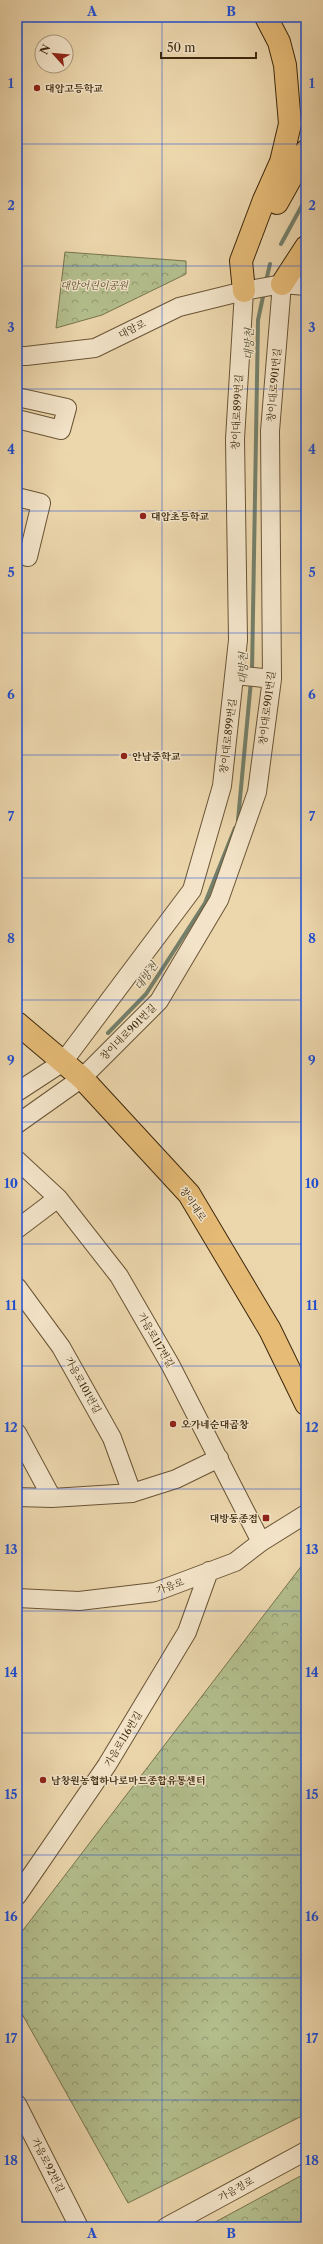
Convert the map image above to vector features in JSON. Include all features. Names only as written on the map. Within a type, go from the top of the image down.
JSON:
[{"type":"main road","points":[[244,291],[241,261],[253,234],[264,200],[281,162],[290,124],[285,65],[279,42],[266,17]]},
{"type":"main road","points":[[253,234],[278,200],[306,151]]},
{"type":"main road","points":[[282,284],[305,255]]},
{"type":"main road","name":"창이대로","points":[[17,1023],[82,1078],[189,1194],[270,1330],[306,1404]]},
{"type":"street","name":"대암로","points":[[17,356],[34,356],[95,348],[179,307],[244,291],[282,284]]},
{"type":"street","points":[[282,284],[306,286]]},
{"type":"street","name":"창이대로901번길","points":[[17,1124],[82,1078],[159,1001],[219,900],[257,792],[272,679],[270,431],[282,284]]},
{"type":"street","name":"창이대로899번길","points":[[63,1062],[192,890],[222,786],[238,640],[235,438],[244,291]]},
{"type":"street","points":[[17,397],[67,408],[61,430],[17,419]]},
{"type":"street","points":[[17,497],[41,503],[28,557],[17,554]]},
{"type":"street","points":[[235,675],[272,679]]},
{"type":"street","points":[[192,890],[219,900]]},
{"type":"street","points":[[17,1092],[63,1062]]},
{"type":"street","name":"가음로117번길","points":[[17,1160],[58,1198],[119,1276],[171,1366],[261,1542]]},
{"type":"street","points":[[17,1229],[58,1198]]},
{"type":"street","name":"가음로101번길","points":[[17,1287],[61,1347],[109,1432],[132,1493]]},
{"type":"street","points":[[17,1433],[52,1498]]},
{"type":"street","points":[[17,1497],[52,1498],[132,1493],[176,1479],[219,1458]]},
{"type":"street","name":"가음로","points":[[17,1598],[79,1601],[155,1592],[235,1562],[261,1542],[306,1514]]},
{"type":"street","name":"가음로116번길","points":[[17,1896],[107,1765],[183,1638],[209,1571]]},
{"type":"street","name":"가음로92번길","points":[[17,2104],[79,2227]]},
{"type":"street","name":"가음정로","points":[[166,2227],[306,2151]]},
{"type":"green space","name":"대암어린이공원","points":[[65,252],[186,261],[186,274],[102,315],[56,328]]},
{"type":"green space","points":[[306,1560],[306,2114],[128,2203],[17,2005],[17,1938]]},
{"type":"green space","points":[[306,2173],[306,2227],[206,2227]]},
{"type":"waterway","name":"대방천","points":[[281,244],[306,198]]},
{"type":"waterway","name":"대방천","points":[[266,281],[270,264]]},
{"type":"waterway","name":"대방천","points":[[252,672],[258,320],[264,292]]},
{"type":"waterway","name":"대방천","points":[[238,820],[251,681]]},
{"type":"waterway","name":"대방천","points":[[108,1033],[146,994],[205,903],[235,828]]},
{"type":"place","name":"대암고등학교","points":[[37,88]]},
{"type":"place","name":"대암초등학교","points":[[143,516]]},
{"type":"place","name":"안남중학교","points":[[124,756]]},
{"type":"place","name":"오가네순대곱창","points":[[173,1424]]},
{"type":"place","name":"대방동종점","points":[[266,1518]]},
{"type":"place","name":"남창원농협하나로마트종합유통센터","points":[[43,1780]]}]
